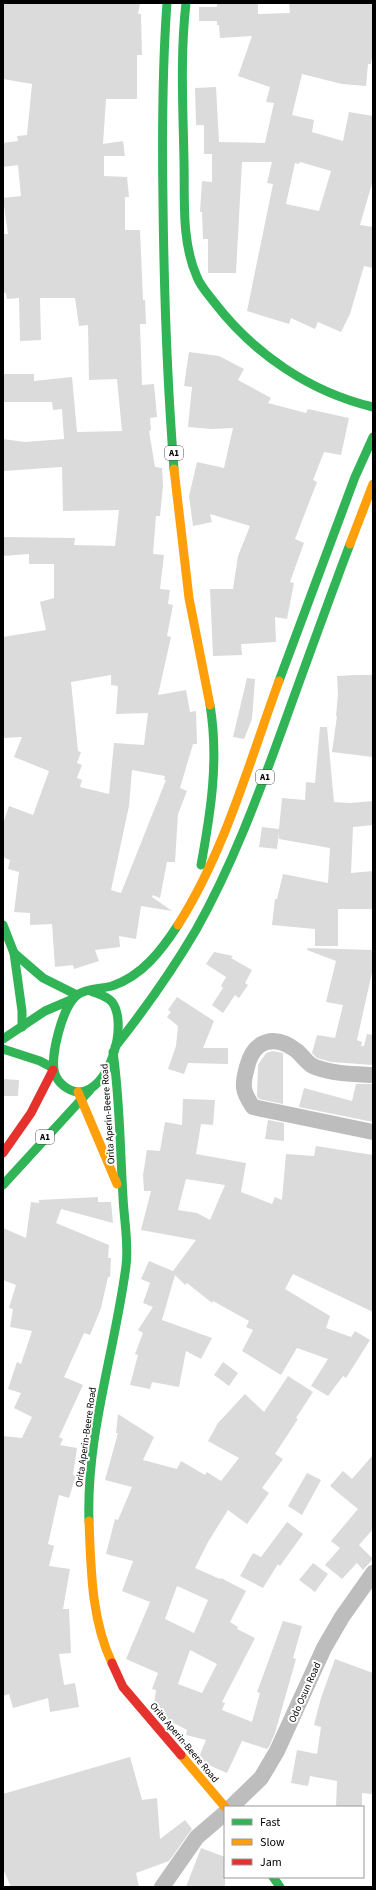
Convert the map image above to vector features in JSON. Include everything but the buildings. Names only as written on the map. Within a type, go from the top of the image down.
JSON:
[{"type":"main road","name":"A1","points":[[167,3],[173,110],[188,246],[197,278],[218,309],[247,338],[281,366],[310,384],[341,399],[373,407]]},
{"type":"main road","name":"A1","points":[[186,3],[182,66],[173,110],[164,257],[170,402],[178,506],[191,609],[210,707],[215,751],[213,792],[192,904]]},
{"type":"main road","name":"A1","points":[[91,991],[112,986],[130,977],[153,960],[192,904],[219,846],[355,477],[373,437]]},
{"type":"main road","name":"A1","points":[[3,1185],[80,1096],[90,1090],[105,1076],[114,1049],[170,975],[204,916],[230,863],[255,804],[373,484]]},
{"type":"main road","points":[[192,904],[204,916]]},
{"type":"main road","points":[[3,925],[14,953],[22,1011],[22,1027]]},
{"type":"main road","points":[[14,953],[28,967],[45,980],[75,997]]},
{"type":"main road","points":[[3,1039],[57,1004],[91,991],[104,995],[112,1001],[118,1011],[118,1028],[114,1049]]},
{"type":"main road","points":[[75,997],[69,1003],[63,1017],[53,1059],[53,1069],[58,1081],[66,1088],[80,1096]]},
{"type":"main road","points":[[3,1049],[40,1061],[53,1069]]},
{"type":"main road","name":"Orita Aperin-Beere Road","points":[[114,1049],[118,1087],[126,1232],[126,1265],[97,1422],[88,1494],[91,1579],[100,1629],[108,1655],[123,1687],[224,1806]]},
{"type":"main road","name":"A1","points":[[3,1153],[20,1132],[46,1089],[53,1069]]},
{"type":"main road","name":"Orita Aperin-Beere Road","points":[[80,1096],[123,1198]]},
{"type":"main road","points":[[274,1878],[280,1887]]},
{"type":"street","points":[[373,1075],[340,1074],[314,1067],[297,1051],[278,1040],[261,1043],[253,1050],[243,1085],[246,1097],[253,1107],[373,1132]]},
{"type":"street","name":"Odo Osun Road","points":[[232,1806],[261,1778],[278,1751],[324,1648],[342,1617],[373,1573]]},
{"type":"street","points":[[162,1887],[197,1837],[224,1814]]},
{"type":"traffic: fast","points":[[167,3],[164,53],[162,153],[163,236],[168,369],[174,469]]},
{"type":"traffic: fast","points":[[186,3],[182,62],[185,220],[188,249],[199,281],[230,321],[265,354],[306,381],[327,392],[373,407]]},
{"type":"traffic: fast","points":[[279,681],[355,477],[373,437]]},
{"type":"traffic: fast","points":[[115,1047],[168,975],[196,930],[233,856],[264,779],[350,544]]},
{"type":"traffic: fast","points":[[201,865],[213,785],[214,745],[210,705]]},
{"type":"traffic: fast","points":[[3,925],[14,953],[22,1011],[22,1027]]},
{"type":"traffic: fast","points":[[91,991],[112,1002],[117,1012],[117,1040],[113,1056],[107,1070],[99,1081],[89,1089],[78,1092],[67,1088],[61,1083],[55,1074],[54,1056],[58,1032],[67,1009],[77,995],[90,990],[112,986],[133,976],[150,962],[158,953],[178,925]]},
{"type":"traffic: fast","points":[[14,953],[43,978],[77,995]]},
{"type":"traffic: fast","points":[[3,1039],[45,1011],[73,999]]},
{"type":"traffic: fast","points":[[3,1049],[40,1061],[53,1068]]},
{"type":"traffic: fast","points":[[89,1521],[89,1489],[96,1425],[121,1298],[127,1258],[118,1106],[113,1052]]},
{"type":"traffic: fast","points":[[3,1185],[90,1090]]},
{"type":"traffic: fast","points":[[274,1878],[280,1887]]},
{"type":"traffic: slow","points":[[174,469],[189,598],[210,705]]},
{"type":"traffic: slow","points":[[350,544],[373,484]]},
{"type":"traffic: slow","points":[[178,925],[195,897],[223,837],[279,681]]},
{"type":"traffic: slow","points":[[78,1092],[117,1184]]},
{"type":"traffic: slow","points":[[89,1521],[93,1593],[100,1629],[112,1663]]},
{"type":"traffic: slow","points":[[181,1755],[224,1806]]},
{"type":"traffic: jam","points":[[3,1153],[31,1113],[53,1070]]},
{"type":"traffic: jam","points":[[112,1663],[123,1687],[181,1755]]}]
